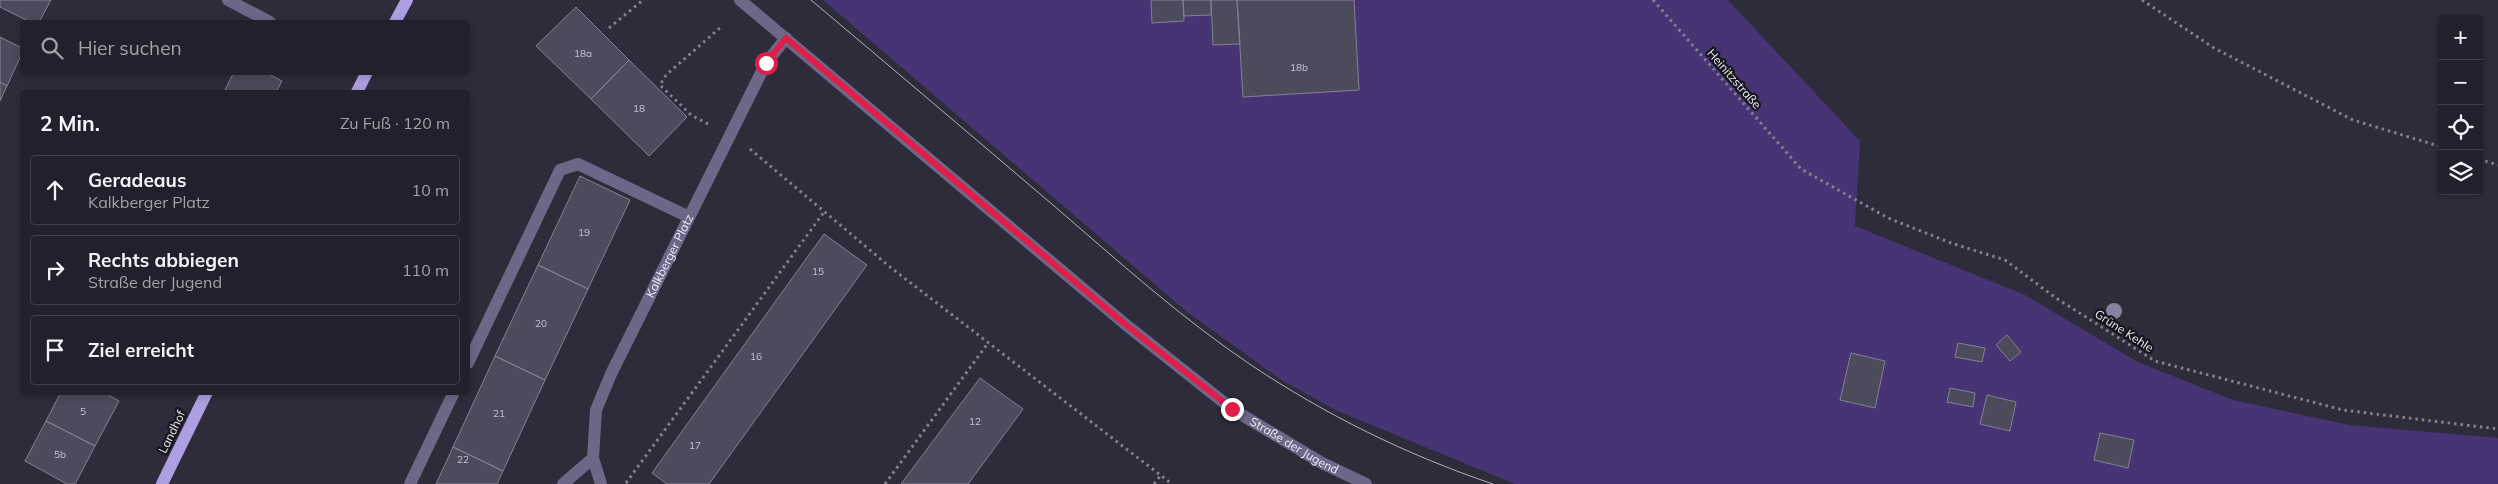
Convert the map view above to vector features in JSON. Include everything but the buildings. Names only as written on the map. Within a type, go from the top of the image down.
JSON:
[{"type":"main road","points":[[395,20],[407,0]]},
{"type":"main road","points":[[358,90],[364,75]]},
{"type":"main road","name":"Landhof","points":[[162,484],[206,395]]},
{"type":"street","points":[[228,0],[266,20]]},
{"type":"street","name":"Straße der Jugend","points":[[740,0],[1125,324],[1232,409],[1322,463],[1366,484]]},
{"type":"street","name":"Kalkberger Platz","points":[[601,484],[592,458],[596,410],[611,374],[766,63],[786,38]]},
{"type":"street","points":[[470,359],[560,170],[578,164],[689,217]]},
{"type":"street","points":[[410,484],[453,395]]},
{"type":"street","points":[[563,484],[592,458]]},
{"type":"path","points":[[610,28],[643,0]]},
{"type":"path","name":"Heinitzstraße","points":[[1653,0],[1802,170]]},
{"type":"path","points":[[2142,0],[2214,48],[2353,120],[2438,146]]},
{"type":"path","points":[[702,121],[691,115],[660,84],[666,75],[721,27]]},
{"type":"path","points":[[760,157],[824,212],[988,343],[1058,394],[1172,484]]},
{"type":"path","points":[[2483,160],[2498,165]]},
{"type":"path","name":"Grüne Kehle","points":[[1802,170],[1888,218],[1951,244],[2005,260],[2056,298],[2155,361],[2343,410],[2498,429]]},
{"type":"path","points":[[626,484],[824,212]]},
{"type":"path","points":[[885,484],[988,343]]},
{"type":"path","points":[[1154,484],[1161,475]]},
{"type":"shaded area","points":[[823,0],[1728,0],[1860,141],[1855,226],[2025,295],[2138,362],[2233,400],[2349,425],[2498,438],[2498,484],[1515,484],[1335,410],[1280,379],[1187,312]]},
{"type":"tram line","points":[[811,0],[1150,288],[1225,347],[1308,401],[1338,417],[1398,447],[1493,484]]},
{"type":"route","points":[[766,63],[786,38],[1125,324],[1232,409]]}]
